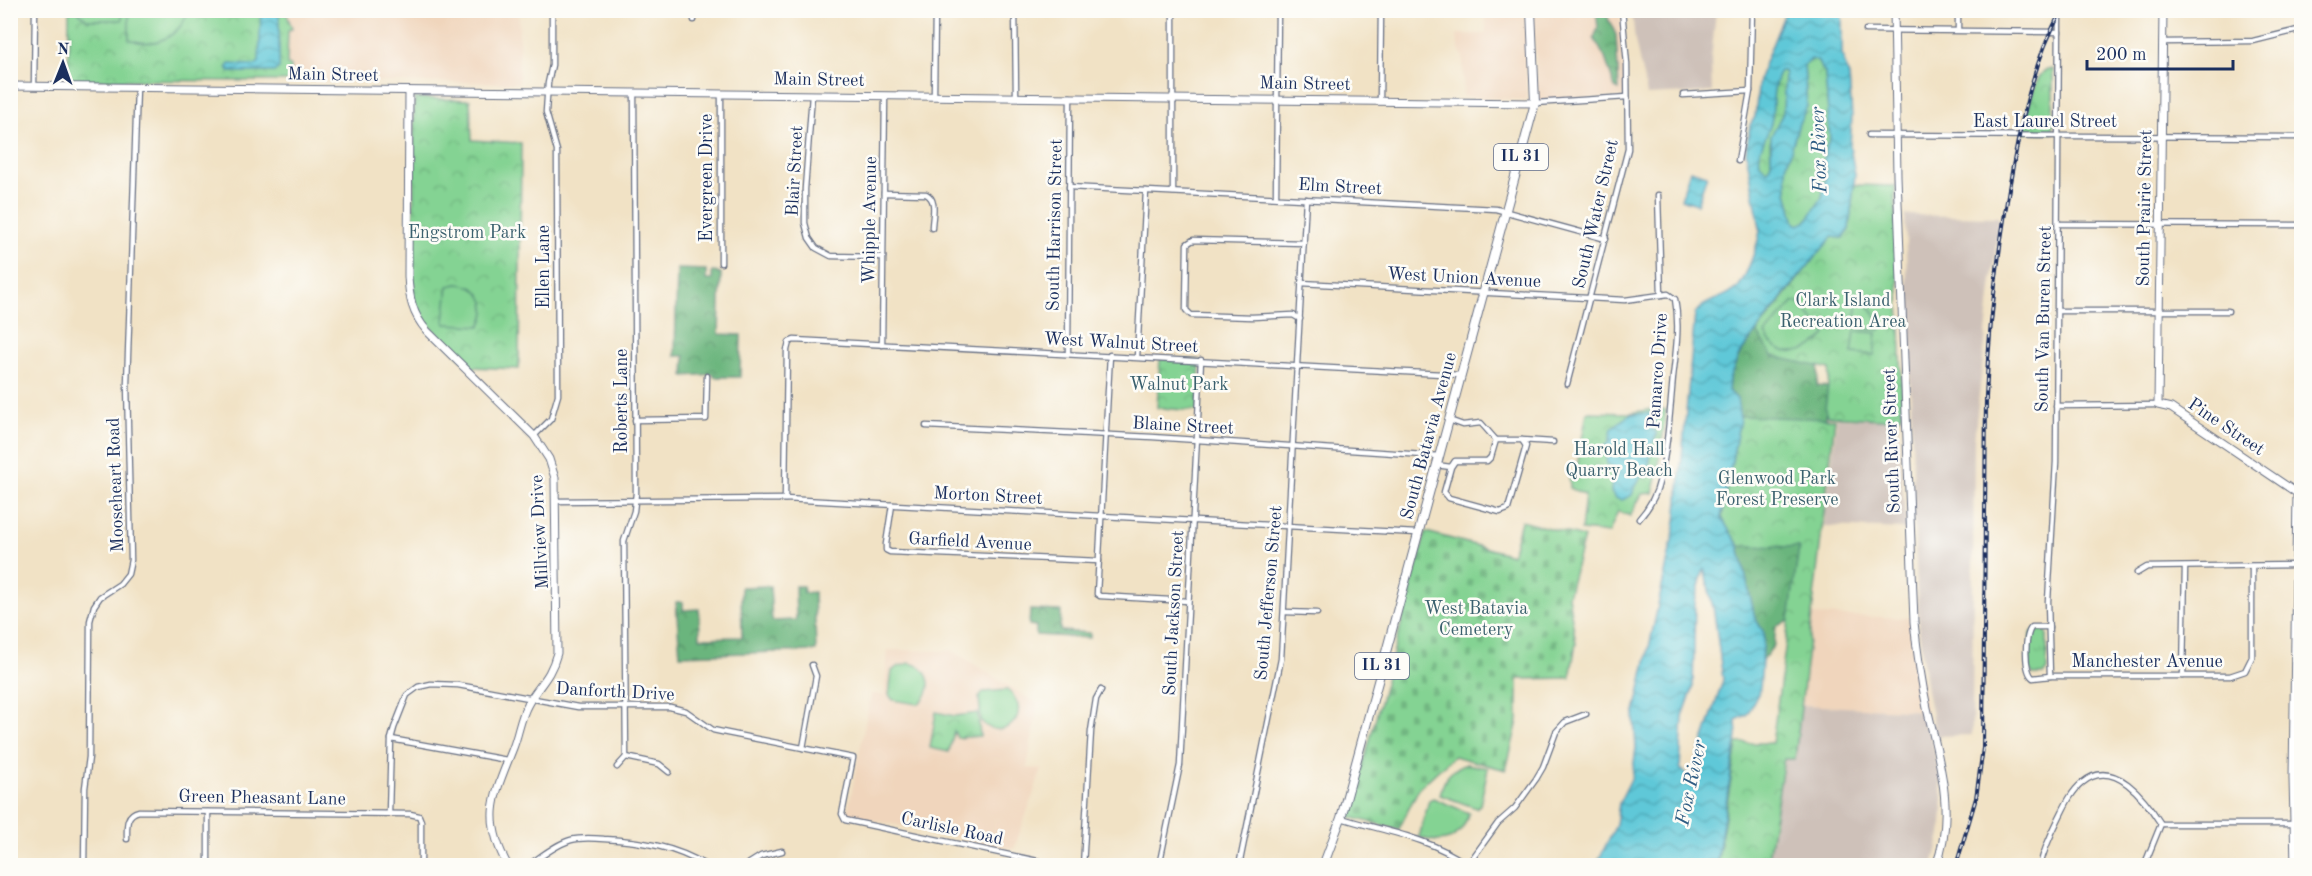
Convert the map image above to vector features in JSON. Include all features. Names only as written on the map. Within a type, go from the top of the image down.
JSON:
[{"type":"main road","name":"South Batavia Avenue","points":[[1323,866],[1341,818],[1535,103],[1531,10]]},
{"type":"main road","name":"South River Street","points":[[1894,10],[1896,135],[1914,622],[1921,678],[1943,780],[1946,808],[1942,844],[1936,866]]},
{"type":"main road","name":"South Prairie Street","points":[[2158,405],[2163,10]]},
{"type":"main road","name":"Main Street","points":[[10,86],[1535,103]]},
{"type":"main road","name":"Millview Drive","points":[[409,91],[408,276],[412,307],[417,319],[427,331],[534,436],[545,451],[553,468],[556,501],[557,653],[549,675],[531,698],[522,715],[512,751],[495,792],[493,811],[497,842],[508,866]]},
{"type":"main road","name":"Pine Street","points":[[2158,405],[2171,408],[2299,493]]},
{"type":"main road","points":[[2295,866],[2298,857],[2294,825],[2298,626],[2296,565],[2299,493]]},
{"type":"street","points":[[34,86],[35,10]]},
{"type":"street","name":"Ellen Lane","points":[[534,436],[551,419],[558,395],[557,151],[547,122],[547,92],[552,65],[552,10]]},
{"type":"street","points":[[694,10],[694,20]]},
{"type":"street","points":[[934,95],[935,10]]},
{"type":"street","points":[[1016,10],[1016,96]]},
{"type":"street","points":[[1173,10],[1173,192]]},
{"type":"street","points":[[1276,197],[1278,10]]},
{"type":"street","points":[[1380,100],[1381,10]]},
{"type":"street","name":"South Water Street","points":[[1567,384],[1628,149],[1622,10]]},
{"type":"street","points":[[1738,161],[1750,91],[1752,10]]},
{"type":"street","points":[[1958,10],[1958,30]]},
{"type":"street","name":"South Van Buren Street","points":[[2050,676],[2048,591],[2056,462],[2059,10]]},
{"type":"street","points":[[2163,42],[2253,41],[2301,28]]},
{"type":"street","points":[[1866,30],[2059,32]]},
{"type":"street","name":"Mooseheart Road","points":[[84,866],[85,788],[89,757],[90,621],[94,606],[100,597],[120,584],[128,574],[131,560],[127,384],[137,88]]},
{"type":"street","points":[[1683,95],[1750,91]]},
{"type":"street","name":"Roberts Lane","points":[[626,757],[624,541],[634,511],[635,500],[634,93]]},
{"type":"street","name":"Evergreen Drive","points":[[721,94],[721,263]]},
{"type":"street","name":"Blair Street","points":[[812,95],[805,189],[805,223],[809,238],[816,248],[831,256],[883,257]]},
{"type":"street","name":"Whipple Avenue","points":[[882,345],[885,96]]},
{"type":"street","name":"South Harrison Street","points":[[1068,353],[1070,97]]},
{"type":"street","name":"Main Street","points":[[1535,103],[1627,97]]},
{"type":"street","name":"East Laurel Street","points":[[1869,135],[2301,136]]},
{"type":"street","name":"Elm Street","points":[[1069,187],[1507,210],[1605,239]]},
{"type":"street","points":[[1137,357],[1146,191]]},
{"type":"street","points":[[884,193],[931,196],[934,200],[932,228]]},
{"type":"street","name":"Pamarco Drive","points":[[1639,519],[1647,509],[1660,480],[1672,398],[1677,311],[1675,299],[1668,294],[1660,295],[1658,195]]},
{"type":"street","name":"South Jefferson Street","points":[[1239,866],[1281,659],[1306,199]]},
{"type":"street","points":[[2058,224],[2301,225]]},
{"type":"street","points":[[1300,319],[1293,315],[1252,317],[1191,315],[1186,310],[1187,244],[1193,240],[1304,243]]},
{"type":"street","name":"West Union Avenue","points":[[1301,283],[1590,299],[1625,300],[1660,295]]},
{"type":"street","points":[[2057,311],[2228,311]]},
{"type":"street","name":"West Walnut Street","points":[[785,499],[788,350],[789,342],[794,340],[1461,375]]},
{"type":"street","points":[[1110,355],[1097,594],[1188,601]]},
{"type":"street","name":"South Jackson Street","points":[[1160,866],[1180,765],[1201,360]]},
{"type":"street","points":[[635,420],[706,419],[706,376]]},
{"type":"street","name":"Pine Street","points":[[2056,406],[2158,405]]},
{"type":"street","points":[[1449,420],[1463,425],[1481,423],[1496,440],[1553,442]]},
{"type":"street","name":"Blaine Street","points":[[926,426],[1197,440],[1439,456]]},
{"type":"street","points":[[1496,440],[1491,457],[1487,461],[1455,461],[1444,492],[1446,496],[1500,512],[1508,509],[1525,452],[1526,446],[1522,440]]},
{"type":"street","points":[[1436,465],[1451,467]]},
{"type":"street","name":"Morton Street","points":[[556,501],[785,499],[1417,533]]},
{"type":"street","name":"Garfield Avenue","points":[[892,505],[886,544],[886,550],[890,552],[1099,561]]},
{"type":"street","points":[[2137,573],[2147,567],[2296,565]]},
{"type":"street","name":"Manchester Avenue","points":[[2050,676],[2230,676],[2245,671],[2252,657],[2252,566]]},
{"type":"street","points":[[2183,676],[2185,567]]},
{"type":"street","points":[[1285,612],[1317,613]]},
{"type":"street","points":[[2049,627],[2032,627],[2028,631],[2027,671],[2033,678],[2050,676]]},
{"type":"street","points":[[803,748],[816,676],[812,664]]},
{"type":"street","name":"Danforth Drive","points":[[391,739],[407,696],[418,687],[431,684],[458,685],[578,707],[670,707],[686,711],[713,730],[853,758],[842,814]]},
{"type":"street","points":[[1083,866],[1091,731],[1095,699],[1101,690]]},
{"type":"street","points":[[1341,818],[1410,837],[1448,853],[1465,864],[1472,859],[1485,838],[1515,808],[1536,779],[1556,732],[1565,722],[1586,714]]},
{"type":"street","points":[[389,813],[391,739],[507,760]]},
{"type":"street","points":[[617,766],[626,757],[660,764],[669,772]]},
{"type":"street","points":[[2040,866],[2050,836],[2069,799],[2083,782],[2090,779],[2106,776],[2126,782],[2161,824]]},
{"type":"street","name":"Green Pheasant Lane","points":[[127,839],[128,818],[135,812],[410,814],[419,816],[422,827],[421,866]]},
{"type":"street","points":[[208,812],[208,866]]},
{"type":"street","name":"Carlisle Road","points":[[842,814],[846,820],[1060,866]]},
{"type":"street","points":[[2161,824],[2294,825]]},
{"type":"street","points":[[2144,866],[2161,824]]},
{"type":"street","points":[[527,866],[564,842],[582,838],[659,845],[690,856],[707,866]]},
{"type":"street","points":[[744,866],[761,856],[782,851]]},
{"type":"shaded area","points":[[69,11],[519,11],[519,83],[68,80]]},
{"type":"shaded area","points":[[1486,11],[1525,11],[1527,100],[1463,97],[1463,56],[1458,48],[1457,34],[1486,34]]},
{"type":"shaded area","points":[[1533,11],[1620,11],[1625,96],[1538,102]]},
{"type":"shaded area","points":[[1632,11],[1716,11],[1711,60],[1712,92],[1647,95],[1635,41]]},
{"type":"shaded area","points":[[1905,215],[1999,217],[1974,440],[1972,735],[1936,736],[1919,630]]},
{"type":"shaded area","points":[[1837,418],[1897,420],[1906,529],[1824,526]]},
{"type":"shaded area","points":[[1812,615],[1912,618],[1926,711],[1801,705]]},
{"type":"shaded area","points":[[888,650],[953,651],[1038,704],[1027,768],[1042,769],[1014,849],[847,815],[871,694],[884,695]]},
{"type":"shaded area","points":[[1801,705],[1926,711],[1941,784],[1943,810],[1941,835],[1933,865],[1767,866],[1785,759],[1795,759]]},
{"type":"green space","points":[[129,10],[188,11],[179,28],[172,34],[157,41],[138,42],[129,39]]},
{"type":"green space","points":[[69,11],[286,11],[292,29],[288,30],[287,65],[291,66],[291,76],[288,81],[68,80]]},
{"type":"green space","points":[[77,11],[122,11],[122,20],[88,20]]},
{"type":"green space","points":[[1596,11],[1607,11],[1616,35],[1619,90],[1615,88],[1605,58],[1594,38],[1598,28]]},
{"type":"green space","points":[[1811,59],[1817,61],[1825,73],[1830,138],[1825,151],[1824,160],[1827,170],[1822,198],[1806,223],[1799,225],[1795,224],[1787,192],[1786,167],[1799,123],[1807,106],[1804,66]]},
{"type":"green space","points":[[2047,69],[2053,69],[2053,133],[2023,132],[2034,88],[2042,73]]},
{"type":"green space","points":[[1780,71],[1784,71],[1785,74],[1783,113],[1770,142],[1771,163],[1767,171],[1761,167],[1758,155],[1771,123],[1773,94]]},
{"type":"green space","name":"Engstrom Park","points":[[414,98],[470,100],[472,140],[521,143],[519,369],[470,367],[422,318],[413,298]]},
{"type":"green space","name":"Clark Island Recreation Area","points":[[1854,185],[1895,186],[1903,413],[1897,420],[1828,416],[1825,409],[1830,369],[1772,356],[1757,332],[1822,248],[1832,237],[1843,238],[1849,230]]},
{"type":"green space","points":[[677,269],[706,270],[706,280],[712,280],[712,272],[721,273],[719,334],[741,335],[740,377],[714,377],[714,374],[684,376],[685,356],[675,356]]},
{"type":"green space","points":[[457,284],[472,288],[482,298],[485,311],[480,326],[446,324],[444,321],[448,286]]},
{"type":"green space","points":[[1858,297],[1865,297],[1865,301],[1881,323],[1880,330],[1855,327]]},
{"type":"green space","points":[[1794,302],[1798,302],[1826,334],[1812,346],[1795,352],[1786,352],[1771,343],[1765,334]]},
{"type":"green space","points":[[1855,331],[1877,333],[1874,355],[1852,353]]},
{"type":"green space","points":[[1757,332],[1777,354],[1819,363],[1817,386],[1830,387],[1798,618],[1776,626],[1774,645],[1762,661],[1764,633],[1755,618],[1739,546],[1721,517],[1737,399],[1728,390],[1729,381],[1738,358]]},
{"type":"green space","name":"Walnut Park","points":[[1160,359],[1200,361],[1198,411],[1157,408]]},
{"type":"green space","name":"Harold Hall Quarry Beach","points":[[1658,408],[1666,410],[1658,474],[1653,493],[1642,494],[1630,516],[1618,511],[1609,533],[1581,530],[1585,495],[1570,488],[1569,475],[1576,472],[1587,412],[1630,413]]},
{"type":"green space","name":"Glenwood Park Forest Preserve","points":[[1740,416],[1835,419],[1795,759],[1784,759],[1767,865],[1717,865],[1737,743],[1772,743],[1799,547],[1740,546],[1722,517]]},
{"type":"green space","name":"West Batavia Cemetery","points":[[1521,521],[1584,537],[1568,596],[1576,643],[1570,678],[1518,679],[1518,721],[1506,770],[1454,756],[1419,788],[1399,829],[1349,817],[1426,532],[1512,555]]},
{"type":"green space","points":[[770,586],[772,621],[796,620],[795,586],[803,586],[804,593],[814,592],[816,651],[680,655],[676,602],[683,602],[683,610],[699,609],[700,638],[742,637],[741,587]]},
{"type":"green space","points":[[1030,610],[1061,611],[1060,631],[1090,633],[1090,638],[1036,635],[1036,626],[1029,625]]},
{"type":"green space","points":[[2034,630],[2045,631],[2047,635],[2047,670],[2043,675],[2033,675],[2030,671],[2030,635]]},
{"type":"green space","points":[[910,663],[923,670],[929,680],[927,693],[918,704],[893,700],[889,695],[892,671]]},
{"type":"green space","points":[[1007,690],[1015,698],[1018,715],[1008,727],[1000,730],[990,728],[981,722],[979,698],[983,692]]},
{"type":"green space","points":[[936,712],[955,716],[978,713],[980,736],[957,738],[954,731],[949,752],[930,748]]},
{"type":"green space","points":[[1467,764],[1488,768],[1480,805],[1476,808],[1440,795],[1448,775]]},
{"type":"green space","points":[[1433,798],[1469,813],[1466,822],[1456,835],[1436,841],[1419,837],[1429,800]]},
{"type":"water","name":"Fox River","points":[[1786,10],[1842,11],[1842,55],[1849,76],[1852,116],[1850,146],[1855,175],[1849,229],[1843,238],[1832,237],[1784,295],[1739,355],[1729,380],[1728,390],[1737,399],[1740,419],[1721,517],[1739,546],[1755,618],[1764,633],[1760,690],[1747,715],[1736,720],[1737,737],[1716,865],[1596,865],[1616,825],[1619,803],[1632,777],[1636,748],[1634,717],[1676,522],[1695,314],[1704,305],[1729,294],[1739,286],[1758,241],[1760,228],[1746,152],[1750,125],[1755,117],[1759,78]],"holes":[[[1811,59],[1817,61],[1825,73],[1830,138],[1825,151],[1824,160],[1827,170],[1822,198],[1806,222],[1799,225],[1795,223],[1787,192],[1786,167],[1799,123],[1807,106],[1804,66]],[[1780,71],[1784,71],[1785,74],[1783,113],[1771,136],[1771,163],[1767,171],[1760,164],[1759,158],[1771,123],[1775,84]],[[1704,568],[1714,612],[1723,680],[1691,779],[1680,768],[1683,716],[1693,688],[1695,601]]]},
{"type":"water","points":[[261,11],[277,11],[279,14],[279,68],[274,72],[230,72],[227,67],[229,64],[255,65],[259,62]]},
{"type":"water","points":[[1690,170],[1707,175],[1697,204],[1681,199]]},
{"type":"water","points":[[1656,413],[1658,415],[1653,429],[1657,434],[1650,448],[1650,462],[1632,495],[1622,500],[1615,498],[1611,492],[1613,467],[1607,464],[1605,445],[1609,443],[1612,428],[1631,414]]},
{"type":"railway","points":[[1956,866],[1976,798],[1983,748],[1986,397],[1995,281],[2008,195],[2026,106],[2044,47],[2062,10]]}]
